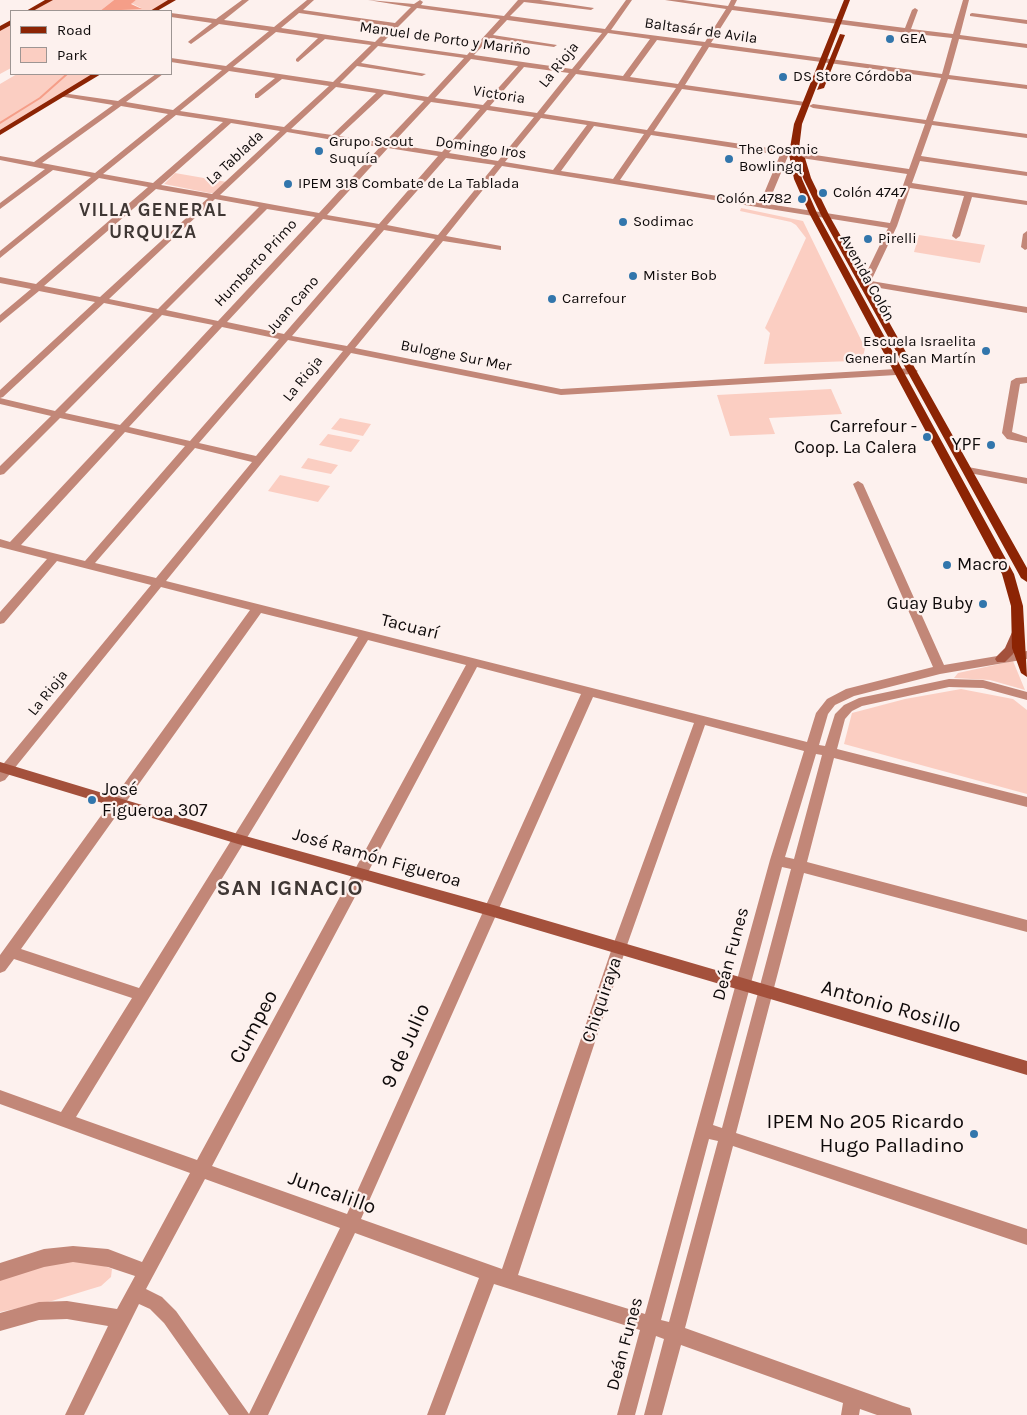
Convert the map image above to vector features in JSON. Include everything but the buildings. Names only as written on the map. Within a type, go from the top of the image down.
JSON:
[{"type":"main road","points":[[32,10],[50,0]]},
{"type":"main road","points":[[156,10],[173,0]]},
{"type":"main road","name":"Avenida Colón","points":[[809,105],[823,61],[848,0]]},
{"type":"main road","name":"Avenida Colón","points":[[850,15],[832,61],[809,105],[793,143],[793,154],[798,179],[813,213],[1008,574],[1016,600],[1017,633],[1027,673]]},
{"type":"main road","points":[[0,133],[95,75]]},
{"type":"main road","name":"Avenida Colón","points":[[793,154],[825,215],[866,282],[1027,578]]},
{"type":"main road","points":[[1001,659],[1010,650],[1017,633]]},
{"type":"main road","name":"José Ramón Figueroa","points":[[2,771],[360,872],[743,986]]},
{"type":"main road","name":"Antonio Rosillo","points":[[743,986],[1027,1068]]},
{"type":"street","points":[[191,42],[246,0]]},
{"type":"street","points":[[0,255],[311,0]]},
{"type":"street","name":"Baltasár de Avila","points":[[371,0],[706,46],[1027,87]]},
{"type":"street","name":"La Tablada","points":[[0,395],[335,84],[422,0]]},
{"type":"street","points":[[523,0],[591,8]]},
{"type":"street","name":"Humberto Primo","points":[[13,546],[523,0]]},
{"type":"street","name":"La Rioja","points":[[2,771],[159,583],[441,237],[606,32],[629,0]]},
{"type":"street","points":[[668,0],[1027,46]]},
{"type":"street","points":[[614,183],[680,86],[734,0]]},
{"type":"street","points":[[866,282],[893,226],[945,76],[966,0]]},
{"type":"street","points":[[907,30],[915,10]]},
{"type":"street","points":[[298,11],[396,25]]},
{"type":"street","name":"Manuel de Porto y Mariño","points":[[172,15],[1027,136]]},
{"type":"street","points":[[972,15],[1027,22]]},
{"type":"street","points":[[298,60],[324,36]]},
{"type":"street","points":[[489,36],[554,45]]},
{"type":"street","points":[[625,79],[654,39]]},
{"type":"street","name":"Victoria","points":[[173,62],[228,68],[430,98],[911,172]]},
{"type":"street","points":[[356,64],[422,74]]},
{"type":"street","name":"Juan Cano","points":[[87,566],[444,156],[476,115],[486,107],[523,64]]},
{"type":"street","points":[[35,165],[159,75]]},
{"type":"street","points":[[258,96],[281,76]]},
{"type":"street","points":[[333,138],[382,91]]},
{"type":"street","name":"Domingo Iros","points":[[65,95],[893,226]]},
{"type":"street","points":[[0,320],[229,121]]},
{"type":"street","points":[[555,173],[592,124]]},
{"type":"street","points":[[762,206],[793,154]]},
{"type":"street","points":[[916,158],[1027,174]]},
{"type":"street","points":[[1,160],[266,205],[498,248]]},
{"type":"street","points":[[0,207],[51,168]]},
{"type":"street","points":[[907,185],[1027,203]]},
{"type":"street","points":[[956,236],[969,194]]},
{"type":"street","points":[[0,472],[266,205]]},
{"type":"street","points":[[1025,247],[1027,235]]},
{"type":"street","name":"Bulogne Sur Mer","points":[[0,280],[566,392],[913,371]]},
{"type":"street","points":[[866,282],[1012,308],[1027,308]]},
{"type":"street","points":[[866,282],[1027,308]]},
{"type":"street","points":[[1027,380],[1016,381],[1007,433],[1011,436],[1027,440]]},
{"type":"street","points":[[0,401],[259,460]]},
{"type":"street","points":[[968,470],[1027,481]]},
{"type":"street","points":[[858,484],[940,670]]},
{"type":"street","name":"Tacuarí","points":[[0,543],[54,558],[474,661],[810,749],[1027,802]]},
{"type":"street","points":[[0,620],[54,558]]},
{"type":"street","points":[[0,967],[258,608]]},
{"type":"street","points":[[65,1120],[366,634]]},
{"type":"street","name":"Deán Funes","points":[[626,1415],[777,860],[810,749],[826,706],[838,696],[940,670],[1024,655]]},
{"type":"street","name":"Cumpeo","points":[[74,1415],[121,1319],[474,661]]},
{"type":"street","points":[[653,1415],[839,717],[848,708],[859,702],[941,684],[960,682],[1000,687],[1027,696]]},
{"type":"street","name":"9 de Julio","points":[[258,1415],[351,1223],[589,691]]},
{"type":"street","name":"Chiquiraya","points":[[507,1280],[619,948],[701,720]]},
{"type":"street","points":[[777,860],[1027,926]]},
{"type":"street","points":[[11,952],[141,996]]},
{"type":"street","name":"Juncalillo","points":[[0,1097],[489,1274],[651,1325],[852,1406],[903,1415]]},
{"type":"street","points":[[703,1129],[1027,1237]]},
{"type":"street","points":[[0,1272],[44,1258],[72,1254],[108,1258],[147,1272]]},
{"type":"street","points":[[436,1415],[489,1274]]},
{"type":"street","points":[[135,1293],[156,1303],[170,1317],[240,1415]]},
{"type":"street","points":[[0,1322],[39,1311],[67,1310],[121,1319]]},
{"type":"green space","points":[[50,0],[114,0],[101,10],[31,10]]},
{"type":"green space","points":[[136,0],[173,0],[155,10],[120,10],[123,8],[141,8],[131,3]]},
{"type":"green space","points":[[10,23],[10,69],[0,74],[0,29]]},
{"type":"green space","points":[[15,75],[95,75],[0,133],[0,84]]},
{"type":"green space","points":[[175,173],[227,182],[213,193],[164,184]]},
{"type":"green space","points":[[741,208],[803,221],[865,348],[863,357],[853,361],[764,364],[770,333],[765,328],[806,238],[796,225],[791,222],[740,211]]},
{"type":"green space","points":[[919,235],[985,245],[980,263],[914,252]]},
{"type":"green space","points":[[831,389],[842,414],[769,418],[775,434],[730,436],[717,395]]},
{"type":"green space","points":[[340,418],[371,424],[363,436],[331,429]]},
{"type":"green space","points":[[328,434],[360,440],[351,452],[319,445]]},
{"type":"green space","points":[[308,458],[338,465],[331,474],[301,468]]},
{"type":"green space","points":[[280,475],[330,486],[318,502],[268,491]]},
{"type":"green space","points":[[1013,661],[1025,690],[990,680],[954,678],[958,673]]},
{"type":"green space","points":[[961,689],[1013,699],[1027,710],[1027,794],[844,744],[852,713],[905,699]]},
{"type":"green space","points":[[59,1259],[100,1264],[112,1269],[111,1277],[101,1286],[52,1301],[0,1312],[0,1278]]},
{"type":"shaded area","points":[[114,0],[136,0],[131,4],[142,9],[121,10],[101,10]]},
{"type":"waterway","points":[[0,123],[40,98],[66,75]]},
{"type":"place","name":"GEA","points":[[890,39]]},
{"type":"place","name":"DS Store Córdoba","points":[[783,77]]},
{"type":"place","name":"Grupo Scout Suquía","points":[[319,151]]},
{"type":"place","name":"The Cosmic Bowlingq","points":[[729,159]]},
{"type":"place","name":"IPEM 318 Combate de La Tablada","points":[[288,184]]},
{"type":"place","name":"Colón 4747","points":[[823,193]]},
{"type":"place","name":"Colón 4782","points":[[802,199]]},
{"type":"place","name":"Sodimac","points":[[623,222]]},
{"type":"place","name":"Pirelli","points":[[868,239]]},
{"type":"place","name":"Mister Bob","points":[[633,276]]},
{"type":"place","name":"Carrefour","points":[[552,299]]},
{"type":"place","name":"Escuela Israelita General San Martín","points":[[986,351]]},
{"type":"place","name":"Carrefour - Coop. La Calera","points":[[927,437]]},
{"type":"place","name":"YPF","points":[[991,445]]},
{"type":"place","name":"Macro","points":[[947,565]]},
{"type":"place","name":"Guay Buby","points":[[983,604]]},
{"type":"place","name":"José Figueroa 307","points":[[92,800]]},
{"type":"place","name":"IPEM Nº 205 Ricardo Hugo Palladino","points":[[974,1134]]},
{"type":"district","name":"VILLA GENERAL URQUIZA","points":[[153,222]]},
{"type":"district","name":"SAN IGNACIO","points":[[290,889]]}]
